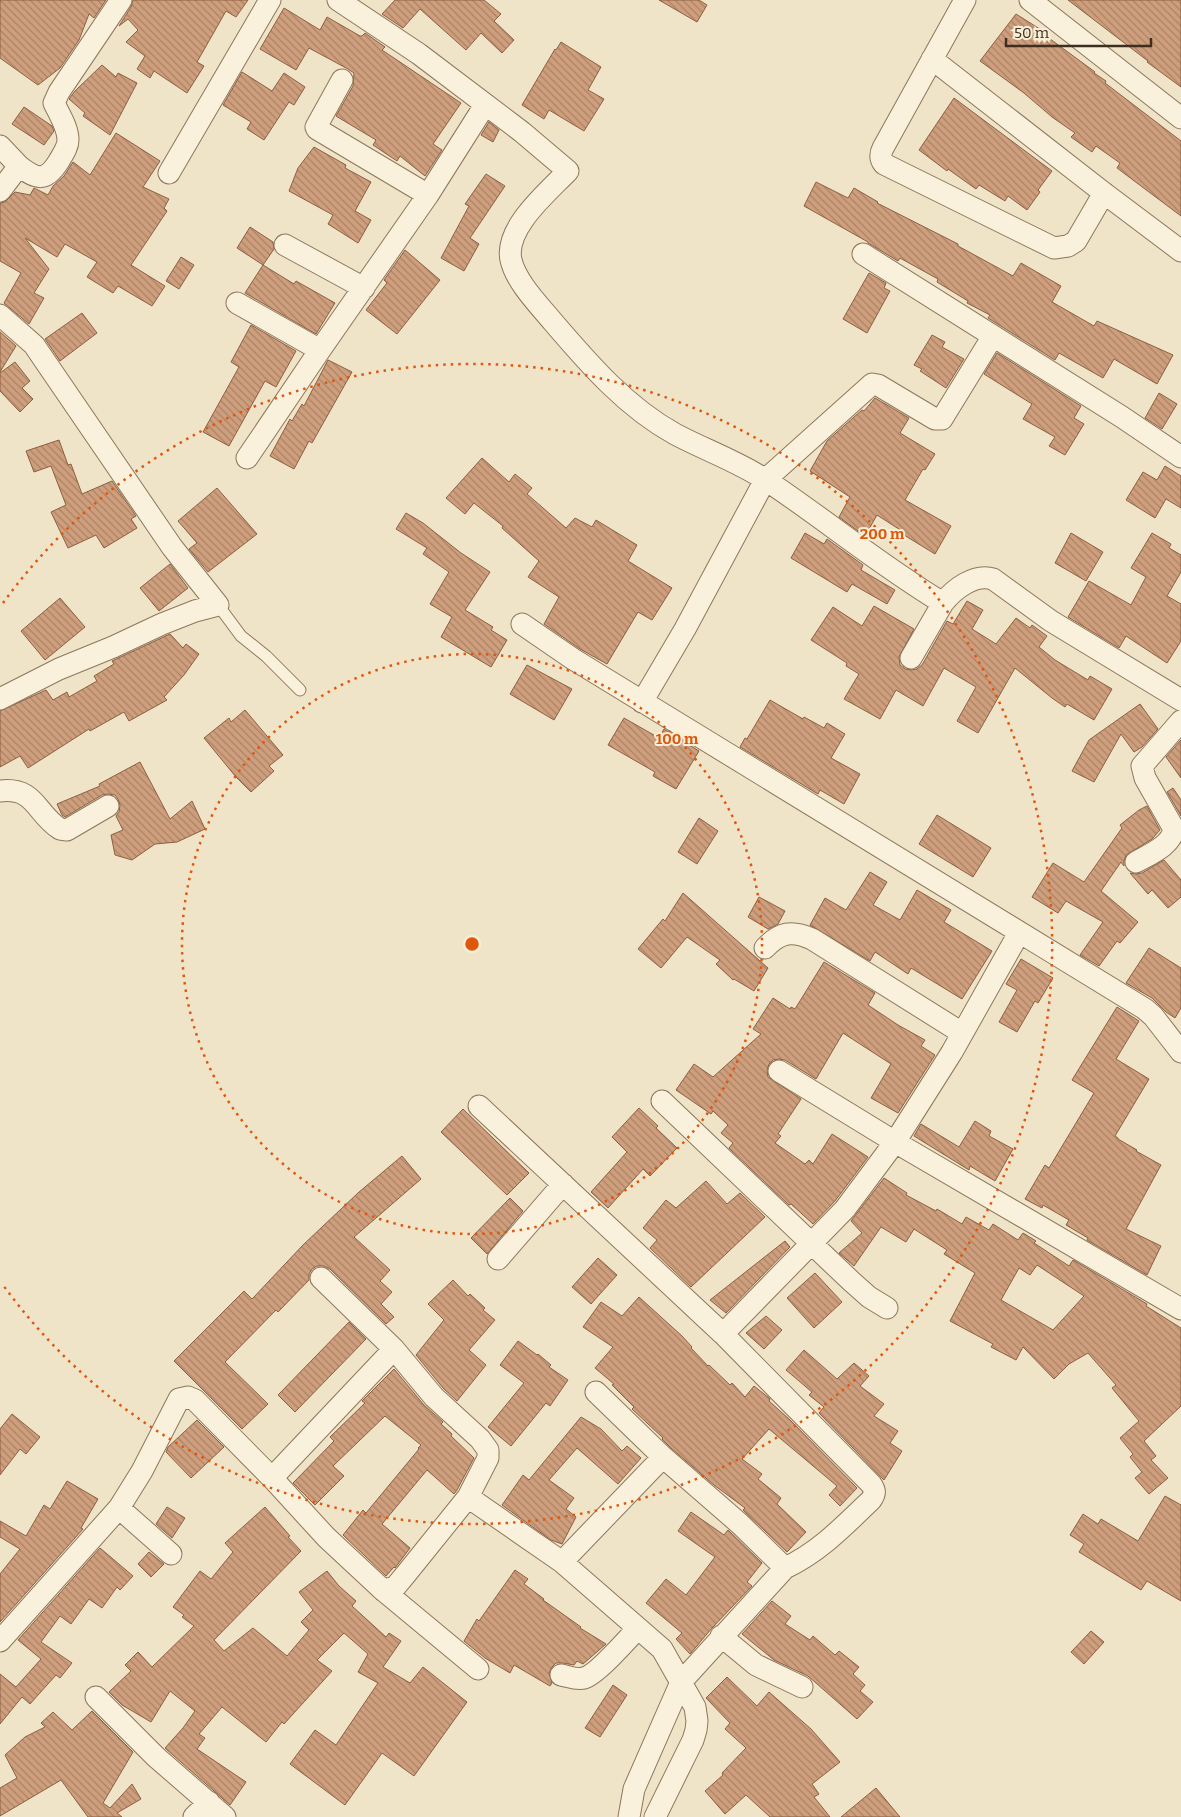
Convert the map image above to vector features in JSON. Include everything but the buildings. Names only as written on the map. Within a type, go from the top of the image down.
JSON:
[{"type":"street","points":[[0,146],[19,166],[33,175],[45,177],[55,167],[68,140],[67,132],[54,103],[55,100],[120,0]]},
{"type":"street","points":[[169,173],[270,0]]},
{"type":"street","points":[[338,0],[419,54],[522,132],[568,170],[526,215],[517,228],[511,244],[511,260],[525,288],[614,390],[674,433],[733,461],[765,480],[903,579],[943,603]]},
{"type":"street","points":[[965,0],[882,152],[881,161],[1054,248],[1068,246],[1076,241],[1104,194]]},
{"type":"street","points":[[1030,0],[1181,118]]},
{"type":"street","points":[[932,59],[1104,194],[1181,251]]},
{"type":"street","points":[[342,80],[316,127],[317,129],[428,195]]},
{"type":"street","points":[[247,458],[428,195],[486,105]]},
{"type":"street","points":[[0,191],[19,166]]},
{"type":"street","points":[[285,245],[364,288]]},
{"type":"street","points":[[863,254],[1122,417],[1181,457]]},
{"type":"street","points":[[237,303],[320,350]]},
{"type":"street","points":[[0,315],[34,345],[161,531],[218,605],[195,611],[162,624],[59,669],[0,699]]},
{"type":"street","points":[[642,702],[685,629],[765,480],[872,384],[878,385],[935,419],[942,418],[993,336]]},
{"type":"street","points":[[911,658],[950,594],[976,578],[985,576],[1051,621],[1181,700]]},
{"type":"street","points":[[522,624],[573,659],[642,702],[1145,1009],[1154,1016],[1181,1052]]},
{"type":"street","points":[[1136,862],[1173,837],[1174,829],[1145,778],[1142,766],[1181,721]]},
{"type":"street","points":[[0,791],[13,789],[28,795],[60,829],[67,830],[108,806]]},
{"type":"street","points":[[765,948],[772,940],[786,934],[799,933],[812,939],[962,1034]]},
{"type":"street","points":[[723,1334],[845,1209],[895,1142],[962,1034],[1019,933]]},
{"type":"street","points":[[779,1071],[895,1142],[1181,1309]]},
{"type":"street","points":[[662,1101],[851,1281],[869,1297],[887,1308]]},
{"type":"street","points":[[480,1106],[723,1334],[870,1484],[875,1494],[826,1543],[802,1560],[785,1568],[681,1682],[634,1790],[629,1817]]},
{"type":"street","points":[[498,1259],[563,1184]]},
{"type":"street","points":[[321,1278],[394,1349],[434,1397],[480,1439],[488,1450],[485,1466],[468,1497],[396,1586],[384,1591]]},
{"type":"street","points":[[272,1478],[394,1349]]},
{"type":"street","points":[[596,1392],[663,1457],[740,1524],[785,1568]]},
{"type":"street","points":[[0,1641],[119,1508],[142,1471],[179,1399],[184,1397],[195,1400],[272,1478],[326,1537],[384,1591],[478,1669]]},
{"type":"street","points":[[562,1562],[663,1457]]},
{"type":"street","points":[[468,1497],[562,1562],[662,1649],[695,1707],[696,1730],[655,1817]]},
{"type":"street","points":[[119,1508],[171,1554]]},
{"type":"street","points":[[561,1675],[585,1678],[602,1665],[638,1628]]},
{"type":"street","points":[[721,1636],[756,1665],[802,1687]]},
{"type":"street","points":[[96,1697],[156,1757],[225,1817]]},
{"type":"street","points":[[194,1817],[209,1802]]},
{"type":"lane","points":[[218,605],[240,636],[266,656],[300,690]]}]
